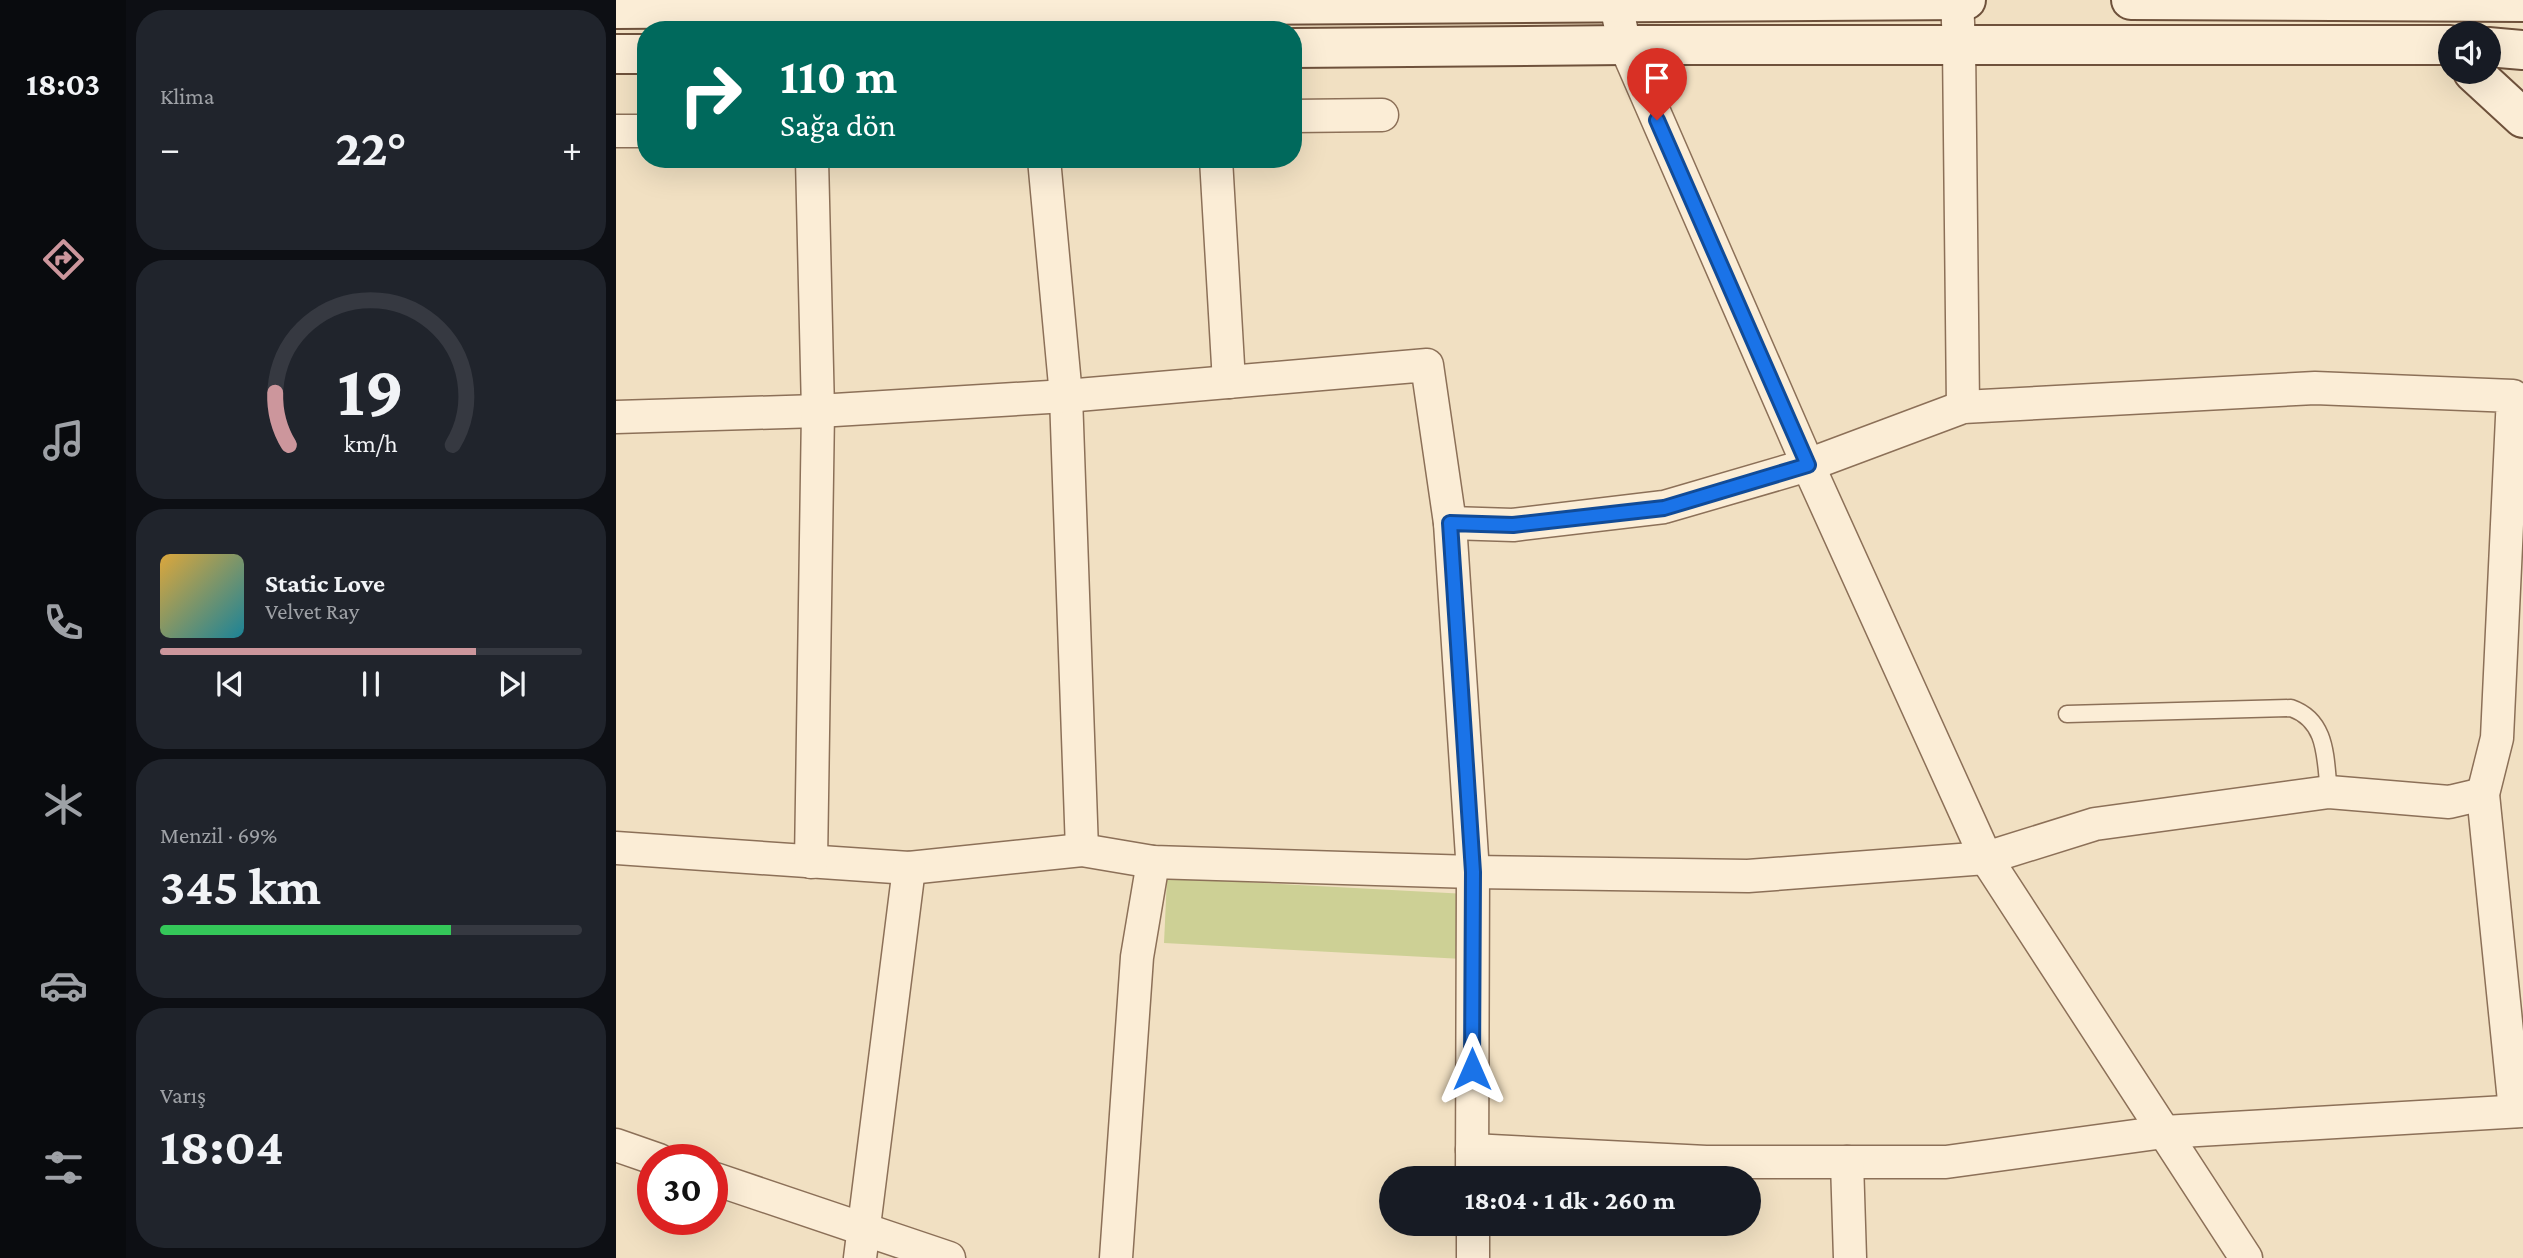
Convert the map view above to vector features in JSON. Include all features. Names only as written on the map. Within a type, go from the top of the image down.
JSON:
[{"type":"street","points":[[1956,0],[1959,45],[1963,407]]},
{"type":"street","points":[[624,6],[1114,3],[1208,17],[1576,1],[1966,0]]},
{"type":"street","points":[[2131,0],[2523,2]]},
{"type":"street","points":[[1576,1],[1583,46]]},
{"type":"street","points":[[1615,2],[1625,46],[1808,465],[1986,858],[2246,1258]]},
{"type":"street","points":[[1302,48],[1959,45],[2438,47]]},
{"type":"street","points":[[2501,48],[2523,50]]},
{"type":"street","points":[[616,54],[637,54]]},
{"type":"street","points":[[2486,84],[2523,118]]},
{"type":"street","points":[[1302,117],[1382,115]]},
{"type":"street","points":[[616,131],[637,131]]},
{"type":"street","points":[[811,862],[818,411],[812,168]]},
{"type":"street","points":[[1045,168],[1066,396],[1082,850]]},
{"type":"street","points":[[1217,168],[1229,382]]},
{"type":"street","points":[[616,417],[818,411],[1066,396],[1427,365],[1450,523],[1473,872],[1472,1164],[1946,1162],[2164,1132],[2519,1111],[2483,794],[2497,738],[2513,604],[2513,396],[2315,388],[1963,407],[1808,465],[1664,508],[1513,525],[1450,523]]},
{"type":"street","points":[[616,848],[909,869],[1082,850],[1153,862],[1473,872],[1748,876],[1986,858],[2095,824],[2329,792],[2449,803],[2483,794]]},
{"type":"street","points":[[1116,1258],[1137,957],[1153,862]]},
{"type":"street","points":[[862,1244],[909,869]]},
{"type":"street","points":[[619,1152],[637,1156]]},
{"type":"street","points":[[1847,1162],[1850,1258]]},
{"type":"street","points":[[728,1185],[862,1244],[949,1258]]},
{"type":"street","points":[[1473,1236],[1473,1258]]},
{"type":"lane","points":[[2067,714],[2291,708],[2309,717],[2322,736],[2329,792]]},
{"type":"green space","points":[[1167,878],[1467,894],[1463,959],[1164,943]]},
{"type":"route","points":[[1472,1069],[1473,872],[1450,523],[1513,525],[1664,508],[1808,465],[1657,120]]}]
